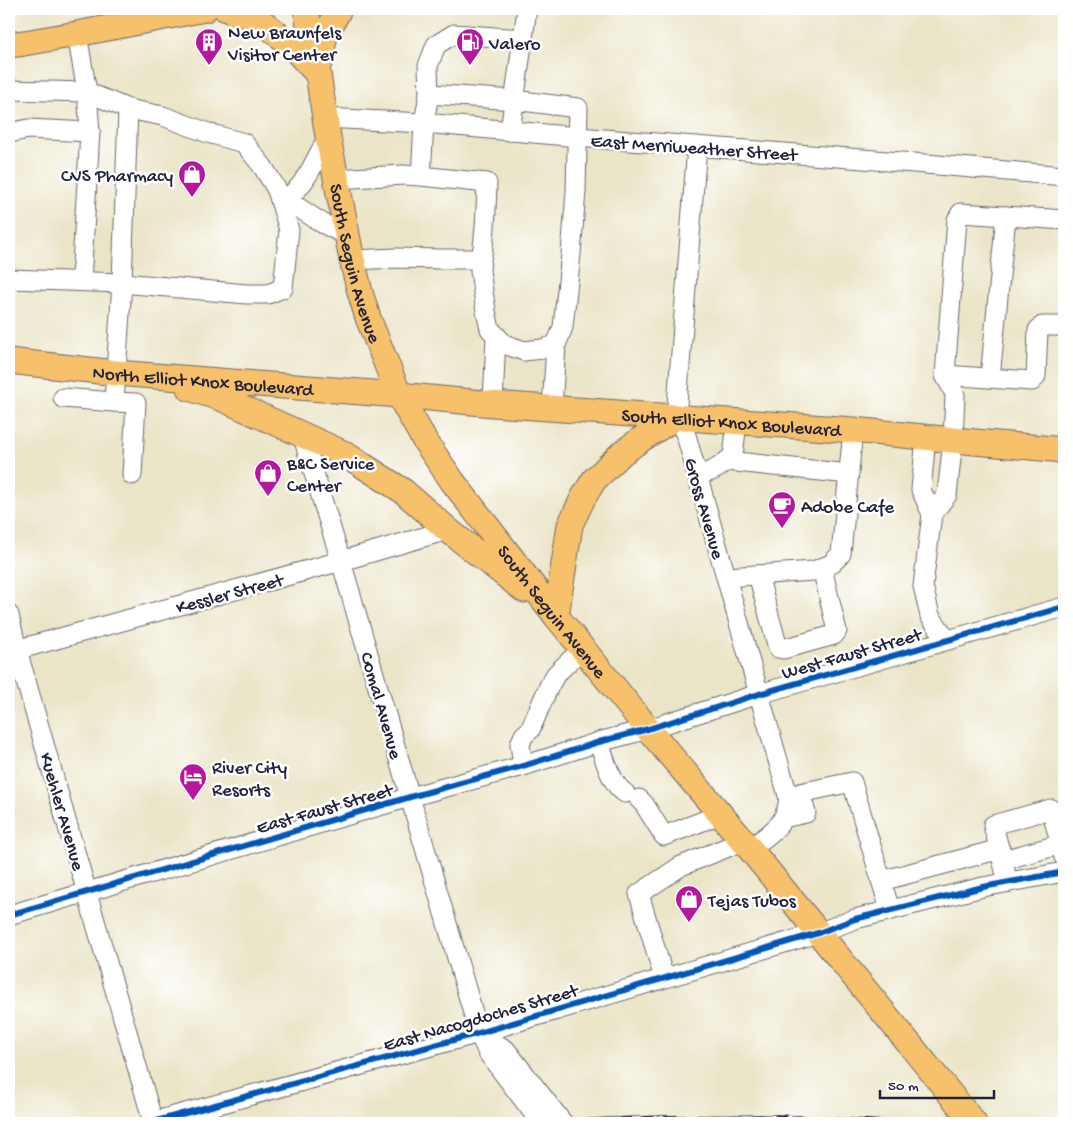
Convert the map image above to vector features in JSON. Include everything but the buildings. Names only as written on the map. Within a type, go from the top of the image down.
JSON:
[{"type":"main road","points":[[9,45],[77,34],[176,12],[205,9]]},
{"type":"main road","points":[[226,9],[263,22],[318,74]]},
{"type":"main road","name":"South Seguin Avenue","points":[[306,9],[326,127],[352,260],[368,318],[399,394],[425,441],[453,482],[582,649],[747,845],[974,1123]]},
{"type":"main road","points":[[318,74],[324,38],[339,9]]},
{"type":"main road","name":"North Elliot Knox Boulevard","points":[[9,361],[116,373],[399,394]]},
{"type":"main road","points":[[151,375],[223,399],[345,454],[403,491],[448,530],[556,616],[570,525],[583,498],[594,480],[622,453],[676,418]]},
{"type":"main road","name":"South Elliot Knox Boulevard","points":[[399,394],[493,404],[853,430],[1064,450]]},
{"type":"street","points":[[510,131],[527,9]]},
{"type":"street","points":[[77,34],[87,92],[90,132],[81,281]]},
{"type":"street","points":[[421,176],[424,123],[429,94],[428,66],[436,45],[454,34],[522,39]]},
{"type":"street","points":[[9,90],[87,92],[128,110],[163,116],[244,144],[278,190],[289,230],[283,288],[268,294],[247,294],[122,283],[9,279]]},
{"type":"street","points":[[429,94],[514,100],[578,108],[576,191],[566,306],[563,327],[556,345],[552,408]]},
{"type":"street","points":[[114,402],[122,283],[128,110]]},
{"type":"street","name":"East Merriweather Street","points":[[326,127],[424,123],[1064,176]]},
{"type":"street","points":[[282,204],[301,185],[310,171],[326,127]]},
{"type":"street","points":[[9,133],[28,129],[90,132]]},
{"type":"street","points":[[676,418],[697,146]]},
{"type":"street","points":[[336,179],[403,175],[486,183],[484,246],[480,271],[490,329],[504,344],[524,351],[556,345]]},
{"type":"street","points":[[282,204],[299,208],[322,223],[348,236]]},
{"type":"street","points":[[947,640],[930,616],[923,586],[932,514],[947,495],[956,395],[945,375],[957,220],[961,213],[1064,220]]},
{"type":"street","points":[[990,378],[1006,216]]},
{"type":"street","points":[[352,260],[397,258],[481,259]]},
{"type":"street","points":[[945,375],[1032,381],[1036,376],[1038,330],[1042,326],[1064,326]]},
{"type":"street","points":[[493,404],[496,336]]},
{"type":"street","points":[[63,398],[136,403],[132,475]]},
{"type":"street","name":"Gross Avenue","points":[[676,418],[686,435],[789,799],[783,818]]},
{"type":"street","points":[[697,475],[719,468],[733,456],[737,422]]},
{"type":"street","points":[[726,577],[813,571],[831,564],[841,554],[853,430]]},
{"type":"street","name":"Comal Avenue","points":[[302,434],[479,1033],[488,1053],[541,1123]]},
{"type":"street","points":[[926,437],[920,490],[932,514]]},
{"type":"street","points":[[726,461],[849,474]]},
{"type":"street","name":"Kessler Street","points":[[13,651],[448,530]]},
{"type":"street","points":[[758,575],[778,648],[783,649],[834,635],[837,631],[822,568]]},
{"type":"street","name":"West Faust Street","points":[[648,729],[758,694],[1064,607]]},
{"type":"street","name":"Kuehler Avenue","points":[[9,615],[13,651],[88,892],[151,1123]]},
{"type":"street","points":[[523,766],[520,744],[524,735],[530,730],[556,674],[582,649]]},
{"type":"street","name":"East Faust Street","points":[[9,915],[648,729]]},
{"type":"street","points":[[599,742],[614,782],[632,797],[664,836],[721,814]]},
{"type":"street","points":[[664,978],[639,894],[682,866],[747,845],[778,826],[783,818],[806,813],[800,793],[852,782],[890,910]]},
{"type":"street","points":[[881,881],[1002,854],[1063,851],[1051,808],[994,825],[1002,854],[1008,882]]},
{"type":"street","name":"East Nacogdoches Street","points":[[151,1123],[479,1033],[818,933],[855,919],[983,887],[1064,872]]},
{"type":"street","points":[[479,1033],[506,1050],[563,1123]]},
{"type":"railway","points":[[544,1123],[662,1118],[778,1117],[888,1123]]},
{"type":"cycle path","points":[[9,915],[410,797],[523,766],[759,694],[1064,607]]},
{"type":"cycle path","points":[[149,1123],[479,1033],[818,933],[855,919],[983,887],[1064,872]]},
{"type":"place","name":"New Braunfels Visitor Center","points":[[209,66]]},
{"type":"place","name":"Valero","points":[[470,66]]},
{"type":"place","name":"CVS Pharmacy","points":[[192,198]]},
{"type":"place","name":"B&C Service Center","points":[[268,497]]},
{"type":"place","name":"Adobe Cafe","points":[[782,529]]},
{"type":"place","name":"River City Resorts","points":[[193,801]]},
{"type":"place","name":"Tejas Tubos","points":[[689,923]]}]
